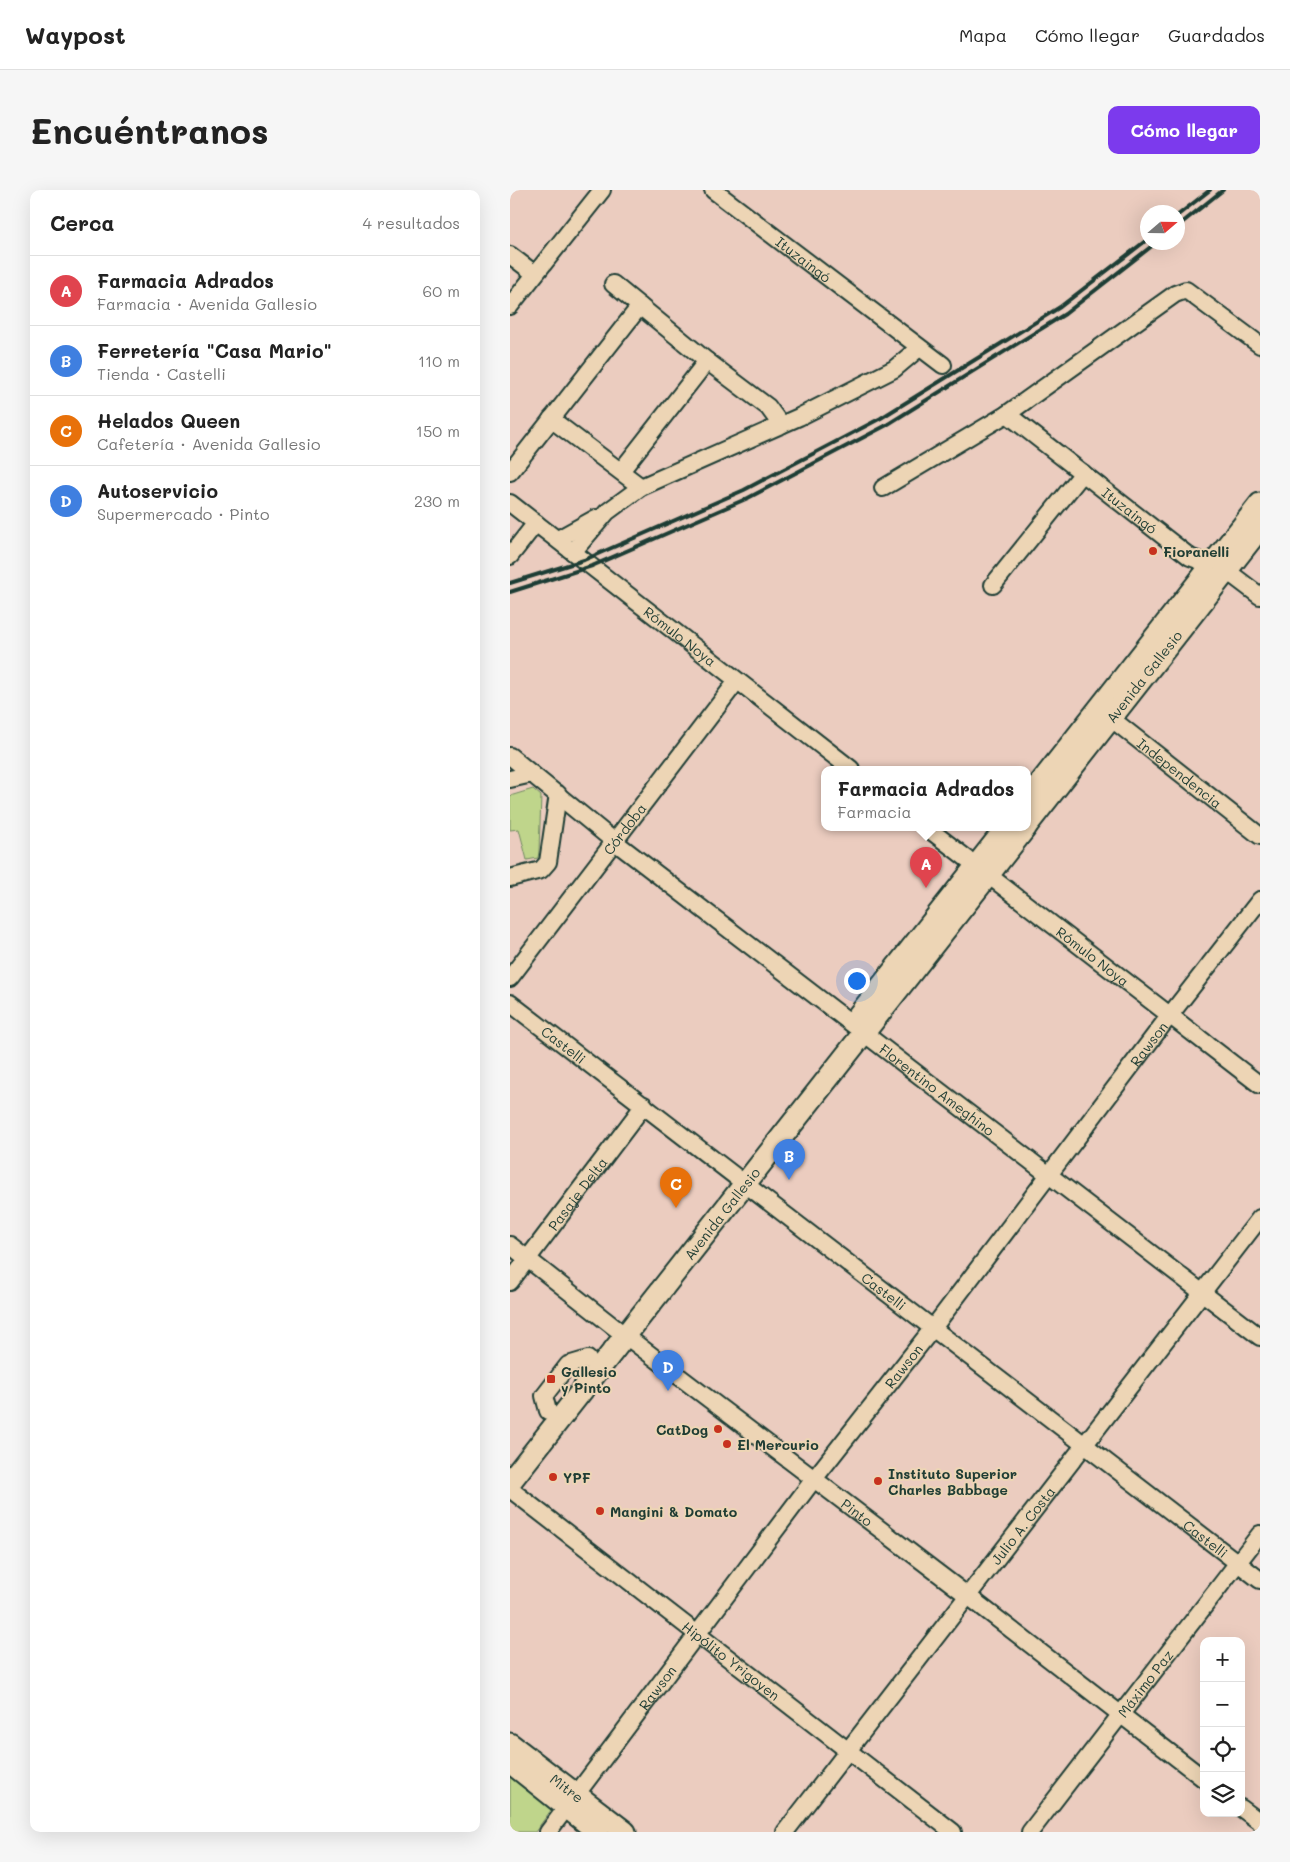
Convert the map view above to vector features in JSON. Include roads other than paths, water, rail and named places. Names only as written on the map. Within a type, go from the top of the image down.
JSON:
[{"type":"main road","name":"Avenida Gallesio","points":[[1031,796],[1105,713],[1220,568],[1260,504]]},
{"type":"main road","name":"Avenida Gallesio","points":[[1220,568],[1260,528]]},
{"type":"main road","name":"Avenida Gallesio","points":[[1031,820],[1105,713]]},
{"type":"main road","name":"Avenida Gallesio","points":[[982,870],[1005,831]]},
{"type":"main road","name":"Avenida Gallesio","points":[[510,1482],[619,1332],[739,1179],[982,870],[1022,831]]},
{"type":"main road","name":"Avenida Gallesio","points":[[510,1459],[588,1360],[619,1332]]},
{"type":"main road","name":"Mitre","points":[[510,1744],[572,1801],[598,1832]]},
{"type":"main road","name":"Mitre","points":[[510,1762],[625,1832]]},
{"type":"street","points":[[510,306],[602,190]]},
{"type":"street","name":"Ituzaingó","points":[[712,190],[943,365]]},
{"type":"street","points":[[510,255],[535,274]]},
{"type":"street","points":[[614,284],[707,361],[768,407],[781,425]]},
{"type":"street","points":[[883,488],[1008,414],[1175,294],[1186,290],[1260,345]]},
{"type":"street","points":[[510,472],[640,306]]},
{"type":"street","points":[[558,540],[607,512],[641,487],[781,425],[894,369],[919,348]]},
{"type":"street","points":[[621,471],[707,361]]},
{"type":"street","name":"Ituzaingó","points":[[1008,414],[1190,557],[1220,568],[1260,596]]},
{"type":"street","points":[[551,419],[641,487]]},
{"type":"street","points":[[993,585],[1083,473]]},
{"type":"street","name":"Rómulo Noya","points":[[510,503],[848,766]]},
{"type":"street","points":[[573,552],[607,512]]},
{"type":"street","points":[[510,556],[536,523]]},
{"type":"street","name":"Córdoba","points":[[510,978],[737,681]]},
{"type":"street","name":"Independencia","points":[[1105,713],[1260,836]]},
{"type":"street","name":"Florentino Ameghino","points":[[510,756],[615,842],[1260,1337]]},
{"type":"street","points":[[510,779],[532,774]]},
{"type":"street","points":[[510,878],[541,870],[548,862],[558,794]]},
{"type":"street","name":"Rómulo Noya","points":[[931,831],[1260,1085]]},
{"type":"street","name":"Rawson","points":[[548,1832],[814,1479],[933,1328],[1260,900]]},
{"type":"street","name":"Castelli","points":[[510,1003],[1260,1580]]},
{"type":"street","name":"Pasaje Delta","points":[[510,1282],[644,1105]]},
{"type":"street","name":"Julio A. Costa","points":[[785,1832],[1260,1218]]},
{"type":"street","name":"Pinto","points":[[510,1245],[619,1332],[968,1596],[1200,1776]]},
{"type":"street","name":"Hipólito Yrigoyen","points":[[510,1489],[696,1635],[953,1832]]},
{"type":"street","name":"Máximo Paz","points":[[1030,1832],[1260,1534]]},
{"type":"street","points":[[1245,1811],[1260,1822]]},
{"type":"railway","points":[[1185,210],[1210,190]]},
{"type":"railway","points":[[1185,220],[1223,190]]},
{"type":"railway","points":[[510,583],[584,560],[744,490],[881,418],[1060,307],[1140,245]]},
{"type":"railway","points":[[510,592],[592,566],[748,498],[885,426],[1065,314],[1147,250]]},
{"type":"place","name":"Fioranelli","points":[[1153,551]]},
{"type":"place","name":"Farmacia Adrados","points":[[926,888]]},
{"type":"place","name":"Ferretería \"Casa Mario\"","points":[[789,1180]]},
{"type":"place","name":"Helados Queen","points":[[676,1208]]},
{"type":"place","name":"Gallesio y Pinto","points":[[551,1379]]},
{"type":"place","name":"Autoservicio","points":[[668,1391]]},
{"type":"place","name":"CatDog","points":[[718,1429]]},
{"type":"place","name":"El Mercurio","points":[[727,1444]]},
{"type":"place","name":"YPF","points":[[553,1477]]},
{"type":"place","name":"Instituto Superior Charles Babbage","points":[[878,1481]]},
{"type":"place","name":"Mangini & Domato","points":[[600,1511]]}]
